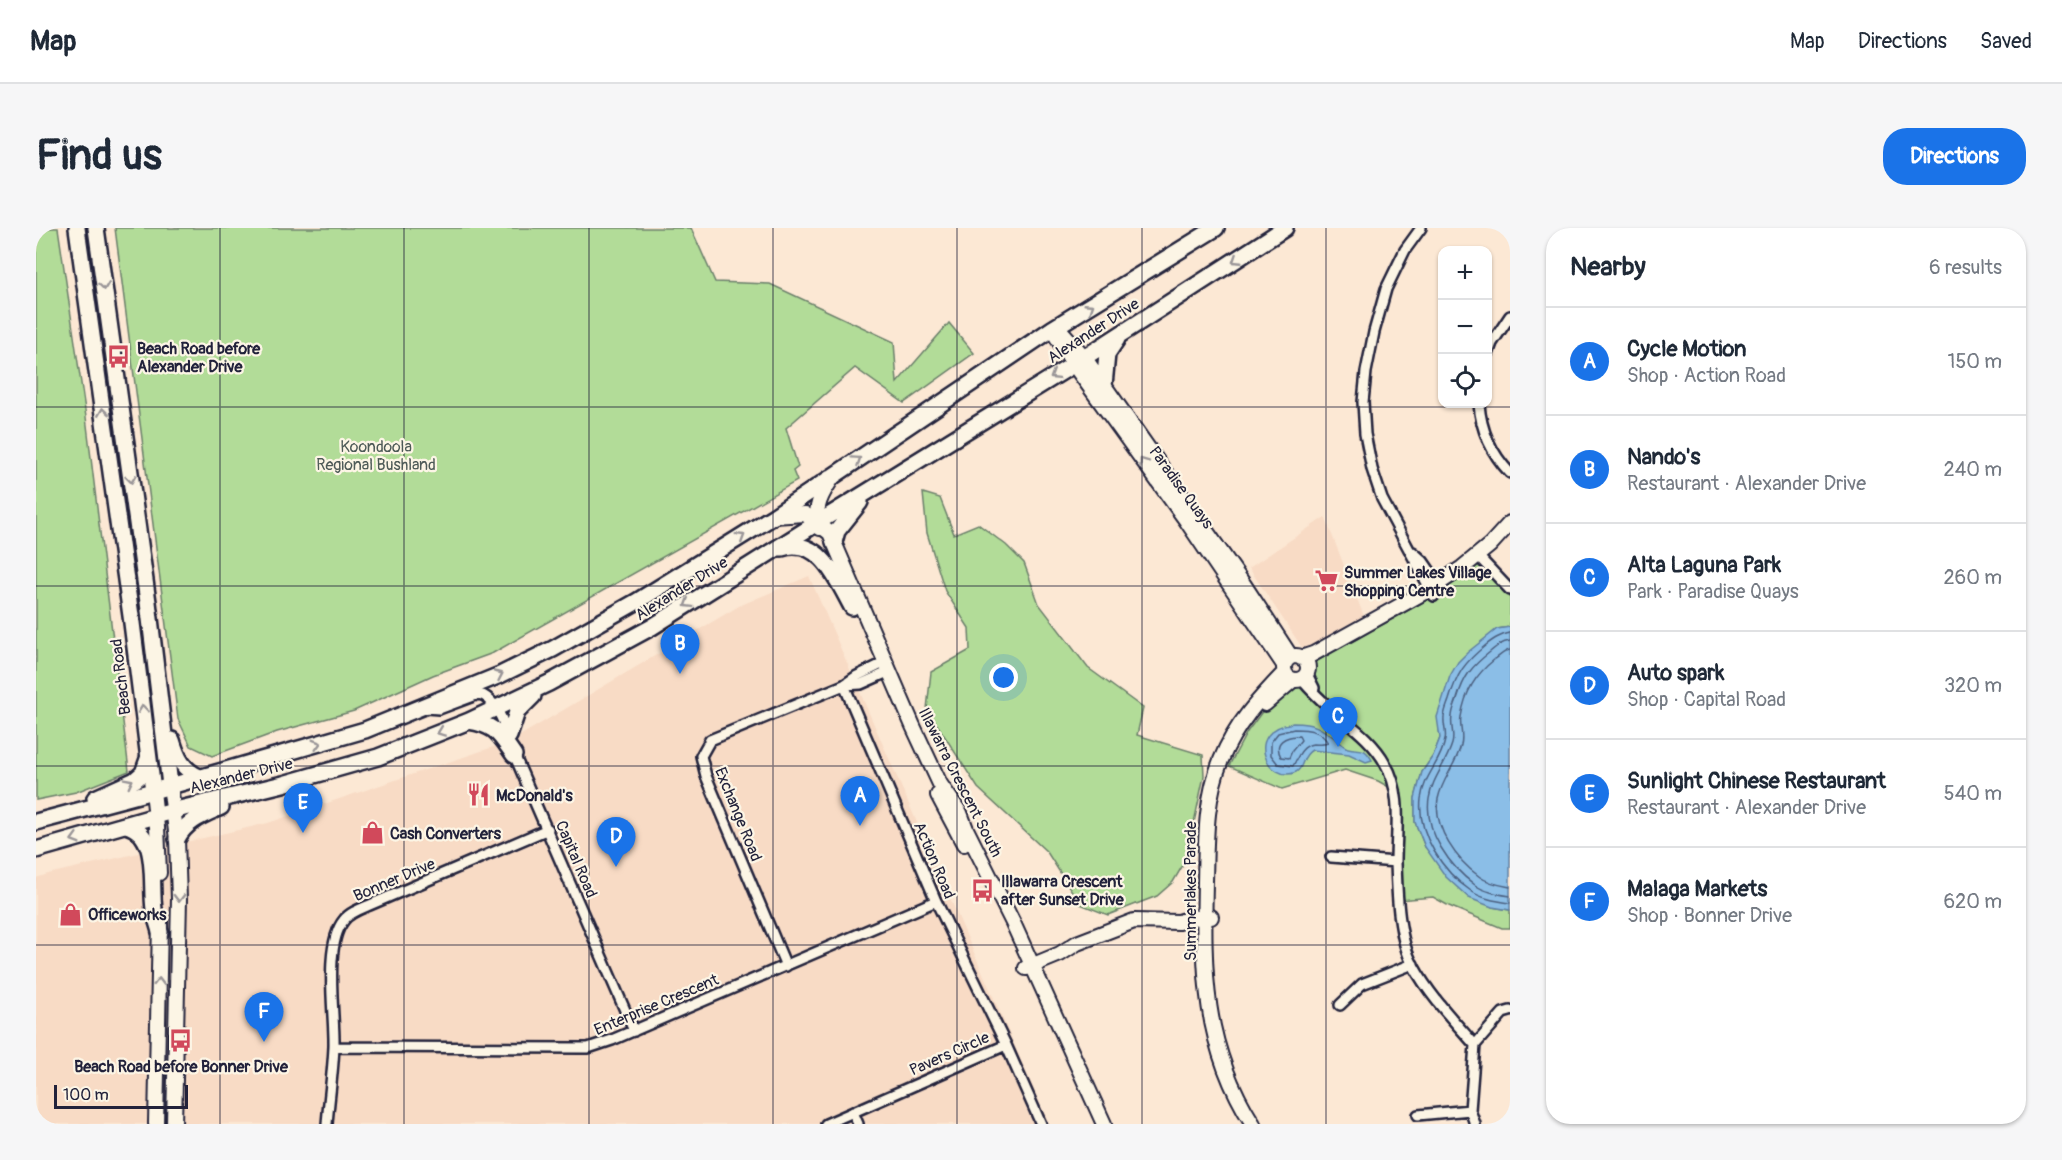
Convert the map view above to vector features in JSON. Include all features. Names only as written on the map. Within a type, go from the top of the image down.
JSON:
[{"type":"main road","name":"Beach Road","points":[[77,228],[153,791]]},
{"type":"main road","points":[[96,228],[157,670],[170,785]]},
{"type":"main road","name":"Alexander Drive","points":[[36,821],[153,791],[365,730],[500,675],[553,649],[636,602],[774,516],[1055,328],[1216,228]]},
{"type":"main road","name":"Alexander Drive","points":[[36,850],[378,757],[470,721],[549,683],[652,627],[1079,361],[1285,228]]},
{"type":"main road","points":[[1104,385],[1107,354],[1120,334]]},
{"type":"main road","points":[[834,542],[837,531],[854,507],[877,486]]},
{"type":"main road","points":[[773,551],[795,545],[814,551],[825,563],[852,607]]},
{"type":"main road","points":[[157,670],[165,689],[170,734],[176,755],[187,771],[200,777]]},
{"type":"main road","points":[[509,736],[513,720],[521,706],[549,683]]},
{"type":"main road","points":[[470,721],[485,723],[492,727],[514,755]]},
{"type":"main road","points":[[36,821],[135,780],[143,773],[148,759]]},
{"type":"main road","points":[[177,839],[182,828],[205,814],[232,803],[259,797],[283,784]]},
{"type":"main road","points":[[126,825],[141,832],[147,842],[154,909],[160,932]]},
{"type":"street","points":[[1420,228],[1405,250],[1386,289],[1374,332],[1366,372],[1365,434],[1372,469],[1391,519],[1436,589]]},
{"type":"street","points":[[1492,343],[1510,316]]},
{"type":"street","name":"Paradise Quays","points":[[1055,328],[1186,520],[1239,588]]},
{"type":"street","name":"Paradise Quays","points":[[1079,361],[1104,385],[1239,588],[1296,669],[1317,696],[1366,738],[1385,762],[1397,791],[1396,862],[1405,943],[1413,964],[1445,1012],[1475,1045]]},
{"type":"street","points":[[1479,408],[1485,436],[1500,462],[1510,473]]},
{"type":"street","points":[[817,523],[818,504],[834,476]]},
{"type":"street","points":[[774,516],[802,513],[817,523]]},
{"type":"street","name":"Illawarra Crescent South","points":[[817,523],[830,533],[883,669]]},
{"type":"street","name":"Illawarra Crescent South","points":[[817,523],[852,607],[940,784],[960,813],[995,885],[1095,1124]]},
{"type":"street","name":"Summerlakes Parade","points":[[1481,559],[1510,523]]},
{"type":"street","name":"Summerlakes Parade","points":[[1253,1124],[1237,1097],[1226,1071],[1214,1034],[1207,997],[1213,829],[1219,791],[1238,743],[1257,712],[1296,669],[1436,589],[1481,559],[1510,534]]},
{"type":"street","points":[[1481,559],[1510,590]]},
{"type":"street","name":"Exchange Road","points":[[786,966],[706,776],[701,756],[710,740],[844,685],[861,684],[883,669]]},
{"type":"street","name":"Action Road","points":[[844,685],[936,901],[1006,1045]]},
{"type":"street","points":[[423,707],[439,709],[479,694],[490,699],[495,708]]},
{"type":"street","name":"Capital Road","points":[[495,708],[634,1030]]},
{"type":"street","points":[[170,785],[177,839],[179,899],[174,1124]]},
{"type":"street","name":"Beach Road","points":[[153,791],[160,932],[156,1124]]},
{"type":"street","name":"Bonner Drive","points":[[327,1124],[334,1047],[332,959],[335,940],[343,920],[372,904],[548,829]]},
{"type":"street","points":[[1331,857],[1396,862]]},
{"type":"street","name":"Enterprise Crescent","points":[[334,1047],[588,1048],[936,901]]},
{"type":"street","points":[[1028,962],[1060,954],[1077,943],[1134,921],[1179,922],[1191,927],[1208,923]]},
{"type":"street","name":"Summerlakes Parade","points":[[1208,923],[1214,988],[1226,1049],[1245,1096],[1261,1124]]},
{"type":"street","name":"Illawarra Crescent South","points":[[1028,962],[1104,1124]]},
{"type":"street","points":[[1340,1005],[1362,984],[1413,964]]},
{"type":"street","points":[[158,1041],[169,1026],[170,998],[176,991]]},
{"type":"street","points":[[1475,1124],[1470,1110],[1475,1045],[1503,1013],[1510,1011]]},
{"type":"street","name":"Pavers Circle","points":[[826,1124],[1006,1045],[1041,1124]]},
{"type":"street","points":[[1418,1115],[1470,1110]]},
{"type":"street","points":[[853,1112],[858,1124]]},
{"type":"shaded area","points":[[1325,517],[1365,619],[1303,649],[1249,568]]},
{"type":"shaded area","points":[[809,576],[1049,1124],[36,1124],[36,878],[268,823],[511,741],[739,606]]},
{"type":"green space","points":[[36,228],[58,228],[86,417],[129,771],[76,792],[36,800]]},
{"type":"green space","name":"Koondoola Regional Bushland","points":[[115,228],[691,228],[715,282],[770,284],[894,342],[897,383],[949,323],[974,353],[904,403],[855,368],[786,428],[798,467],[793,471],[797,481],[493,653],[433,675],[354,711],[277,732],[212,756],[191,746],[178,719]]},
{"type":"green space","points":[[923,493],[940,498],[954,534],[978,524],[1006,545],[1024,563],[1039,604],[1088,668],[1143,708],[1137,735],[1203,755],[1204,776],[1186,860],[1173,882],[1157,896],[1108,915],[1080,904],[1047,852],[978,788],[927,709],[931,672],[970,650],[969,628],[945,591],[927,533]]},
{"type":"green space","points":[[1483,562],[1510,590],[1510,627],[1497,629],[1438,717],[1440,738],[1433,756],[1422,772],[1415,798],[1415,822],[1425,847],[1492,907],[1510,910],[1510,928],[1502,928],[1433,897],[1399,900],[1396,791],[1378,781],[1345,770],[1282,789],[1229,766],[1247,732],[1270,701],[1291,686],[1308,670],[1308,666],[1434,596]]},
{"type":"water","points":[[1510,627],[1510,910],[1492,907],[1469,898],[1446,877],[1425,847],[1415,822],[1415,798],[1422,772],[1433,756],[1440,738],[1437,717],[1450,676],[1458,662],[1468,652],[1497,629]]},
{"type":"water","points":[[1293,723],[1316,727],[1347,747],[1364,751],[1372,760],[1366,762],[1349,754],[1312,750],[1306,755],[1296,772],[1286,774],[1277,771],[1269,764],[1264,745],[1268,736],[1277,728]]},
{"type":"place","name":"Beach Road before Alexander Drive","points":[[119,357]]},
{"type":"place","name":"Summer Lakes Village Shopping Centre","points":[[1326,581]]},
{"type":"place","name":"Nando's","points":[[680,674]]},
{"type":"place","name":"Alta Laguna Park","points":[[1338,747]]},
{"type":"place","name":"McDonald's","points":[[478,795]]},
{"type":"place","name":"Cycle Motion","points":[[860,826]]},
{"type":"place","name":"Sunlight Chinese Restaurant","points":[[303,833]]},
{"type":"place","name":"Cash Converters","points":[[372,833]]},
{"type":"place","name":"Auto spark","points":[[616,867]]},
{"type":"place","name":"Illawarra Crescent after Sunset Drive","points":[[983,890]]},
{"type":"place","name":"Officeworks","points":[[70,914]]},
{"type":"place","name":"Beach Road before Bonner Drive","points":[[181,1041]]},
{"type":"place","name":"Malaga Markets","points":[[264,1042]]}]
